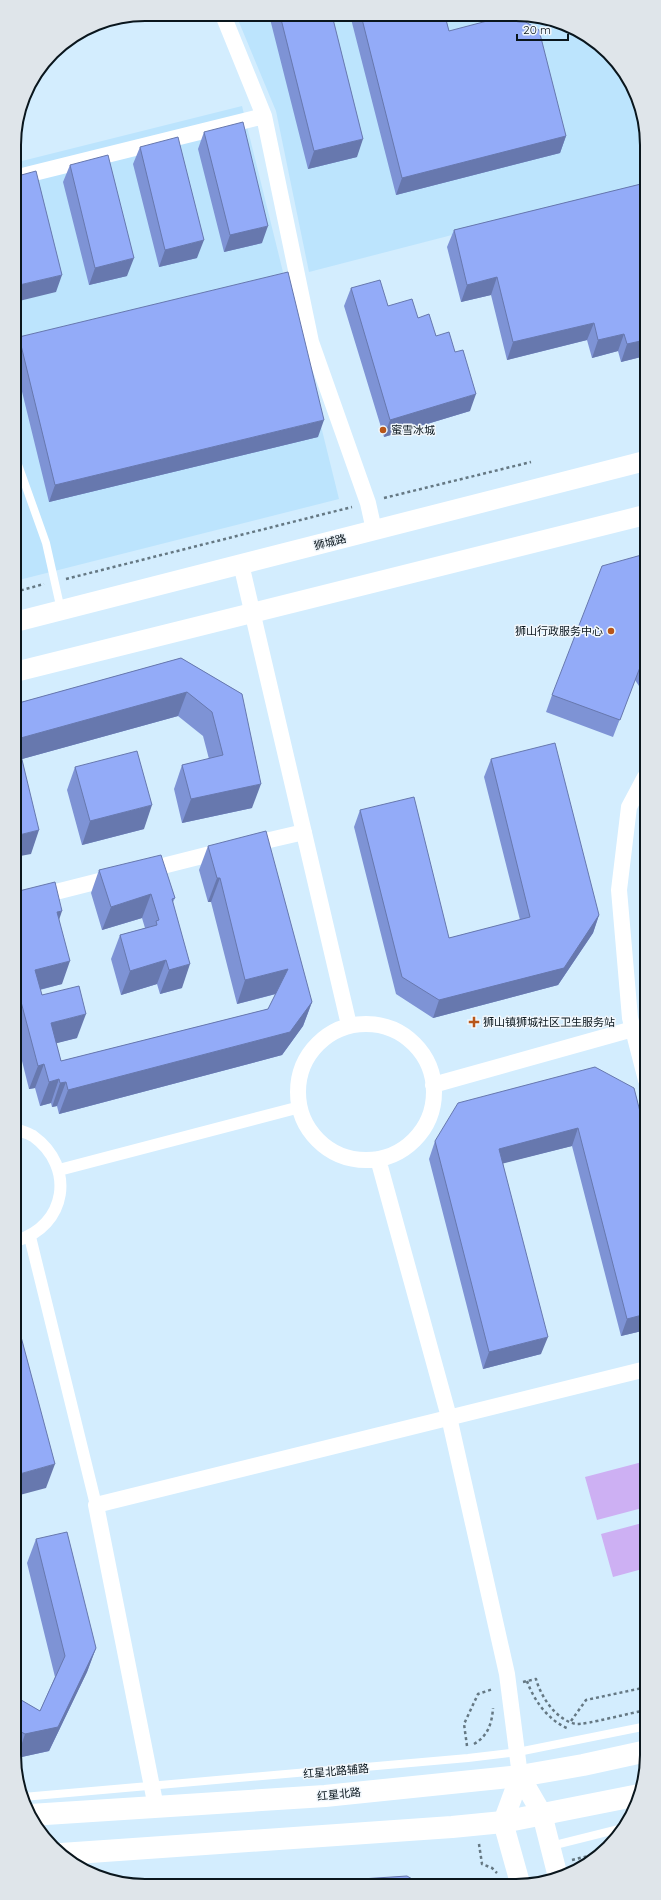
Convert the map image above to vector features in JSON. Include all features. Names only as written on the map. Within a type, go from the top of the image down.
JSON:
[{"type":"main road","name":"红星北路","points":[[37,1815],[154,1797],[325,1796],[520,1776],[583,1765],[640,1753]]},
{"type":"main road","points":[[70,1853],[444,1828],[503,1822],[633,1796]]},
{"type":"street","points":[[226,21],[264,116],[294,277],[311,342],[368,503],[374,530]]},
{"type":"street","points":[[21,176],[264,116]]},
{"type":"street","name":"狮城路","points":[[21,620],[640,462]]},
{"type":"street","points":[[21,671],[640,516]]},
{"type":"street","points":[[241,564],[349,1025]]},
{"type":"street","points":[[640,786],[629,807],[619,890],[630,1018],[640,1056]]},
{"type":"street","points":[[23,900],[304,832]]},
{"type":"street","points":[[373,1023],[396,1030],[407,1037],[423,1054],[432,1076],[433,1085],[434,1100],[427,1123],[418,1136],[400,1152],[378,1160],[354,1160],[331,1151],[313,1136],[301,1115],[297,1096],[300,1072],[310,1051],[328,1034],[349,1025],[373,1023]]},
{"type":"street","points":[[433,1085],[633,1029]]},
{"type":"street","points":[[59,1170],[300,1107]]},
{"type":"street","points":[[21,1131],[32,1135],[50,1152],[59,1170],[61,1190],[56,1210],[46,1225],[30,1237],[21,1240]]},
{"type":"street","points":[[378,1160],[449,1417],[507,1674],[520,1776],[503,1822],[519,1879]]},
{"type":"street","points":[[30,1237],[96,1505],[154,1797]]},
{"type":"street","points":[[96,1505],[640,1370]]},
{"type":"street","points":[[520,1776],[542,1814],[556,1872]]},
{"type":"lane","points":[[21,473],[46,543],[61,610]]},
{"type":"lane","name":"红星北路辅路","points":[[28,1797],[154,1797],[319,1773],[518,1752],[640,1727]]},
{"type":"lane","points":[[550,1846],[615,1830]]},
{"type":"path","points":[[21,590],[531,462]]},
{"type":"path","points":[[572,1731],[556,1722],[544,1711],[534,1697],[528,1681],[536,1679],[542,1695],[548,1704],[577,1724],[640,1711]]},
{"type":"path","points":[[571,1721],[586,1700],[640,1688]]},
{"type":"path","points":[[492,1696],[491,1690],[478,1694],[464,1724],[467,1748],[478,1742],[492,1723],[492,1702]]},
{"type":"path","points":[[482,1864],[492,1868],[500,1876]]},
{"type":"shaded area","points":[[238,21],[524,21],[540,23],[571,34],[592,47],[604,57],[623,83],[633,105],[638,121],[640,137],[640,186],[309,272],[276,111]]},
{"type":"shaded area","points":[[242,106],[339,499],[21,579],[21,161]]},
{"type":"shaded area","points":[[640,1463],[640,1509],[597,1520],[585,1477]]},
{"type":"shaded area","points":[[640,1524],[640,1570],[613,1577],[601,1534]]},
{"type":"building","points":[[282,21],[334,21],[363,139],[314,151]]},
{"type":"building","points":[[363,21],[446,21],[449,31],[487,21],[524,21],[539,30],[566,136],[402,178]]},
{"type":"building","points":[[243,122],[268,226],[230,235],[204,132]]},
{"type":"building","points":[[178,137],[204,240],[165,250],[140,147]]},
{"type":"building","points":[[108,155],[134,258],[95,268],[70,165]]},
{"type":"building","points":[[36,171],[62,275],[21,285],[21,175]]},
{"type":"building","points":[[640,184],[640,341],[627,344],[624,334],[598,340],[594,323],[513,342],[497,277],[467,285],[454,230]]},
{"type":"building","points":[[288,272],[324,420],[55,485],[21,345],[21,337]]},
{"type":"building","points":[[380,280],[388,306],[412,299],[418,318],[429,314],[436,336],[449,332],[455,352],[463,350],[476,394],[390,420],[351,288]]},
{"type":"building","name":"狮山行政服务中心","points":[[640,555],[640,667],[620,720],[552,695],[602,566]]},
{"type":"building","points":[[181,658],[242,694],[261,784],[191,799],[182,765],[223,755],[212,712],[187,692],[21,738],[21,702]]},
{"type":"building","points":[[555,743],[599,915],[564,968],[439,1000],[402,977],[360,810],[414,797],[449,938],[530,917],[491,759]]},
{"type":"building","points":[[137,751],[152,805],[90,821],[75,767]]},
{"type":"building","points":[[21,756],[39,830],[21,834]]},
{"type":"building","points":[[266,831],[312,1002],[290,1032],[68,1090],[66,1082],[60,1083],[59,1079],[49,1082],[44,1064],[38,1066],[21,1002],[21,890],[55,882],[62,911],[57,912],[70,961],[35,970],[42,995],[79,986],[86,1014],[51,1023],[61,1061],[268,1009],[288,969],[245,980],[220,878],[217,878],[208,846]]},
{"type":"building","points":[[161,855],[175,898],[172,899],[190,964],[169,970],[166,960],[130,971],[120,935],[157,925],[156,921],[159,920],[151,894],[111,907],[99,870]]},
{"type":"building","points":[[595,1067],[634,1088],[640,1112],[640,1316],[627,1319],[578,1128],[499,1149],[548,1337],[489,1352],[435,1141],[458,1103]]},
{"type":"building","points":[[21,1337],[55,1464],[21,1474]]},
{"type":"building","points":[[67,1532],[96,1648],[58,1727],[25,1734],[21,1732],[21,1700],[40,1711],[65,1656],[36,1539]]},
{"type":"building","points":[[407,1876],[412,1879],[361,1879]]},
{"type":"place","name":"蜜雪冰城","points":[[383,430]]},
{"type":"place","name":"狮山行政服务中心","points":[[611,631]]},
{"type":"place","name":"狮山镇狮城社区卫生服务站","points":[[474,1022]]}]
